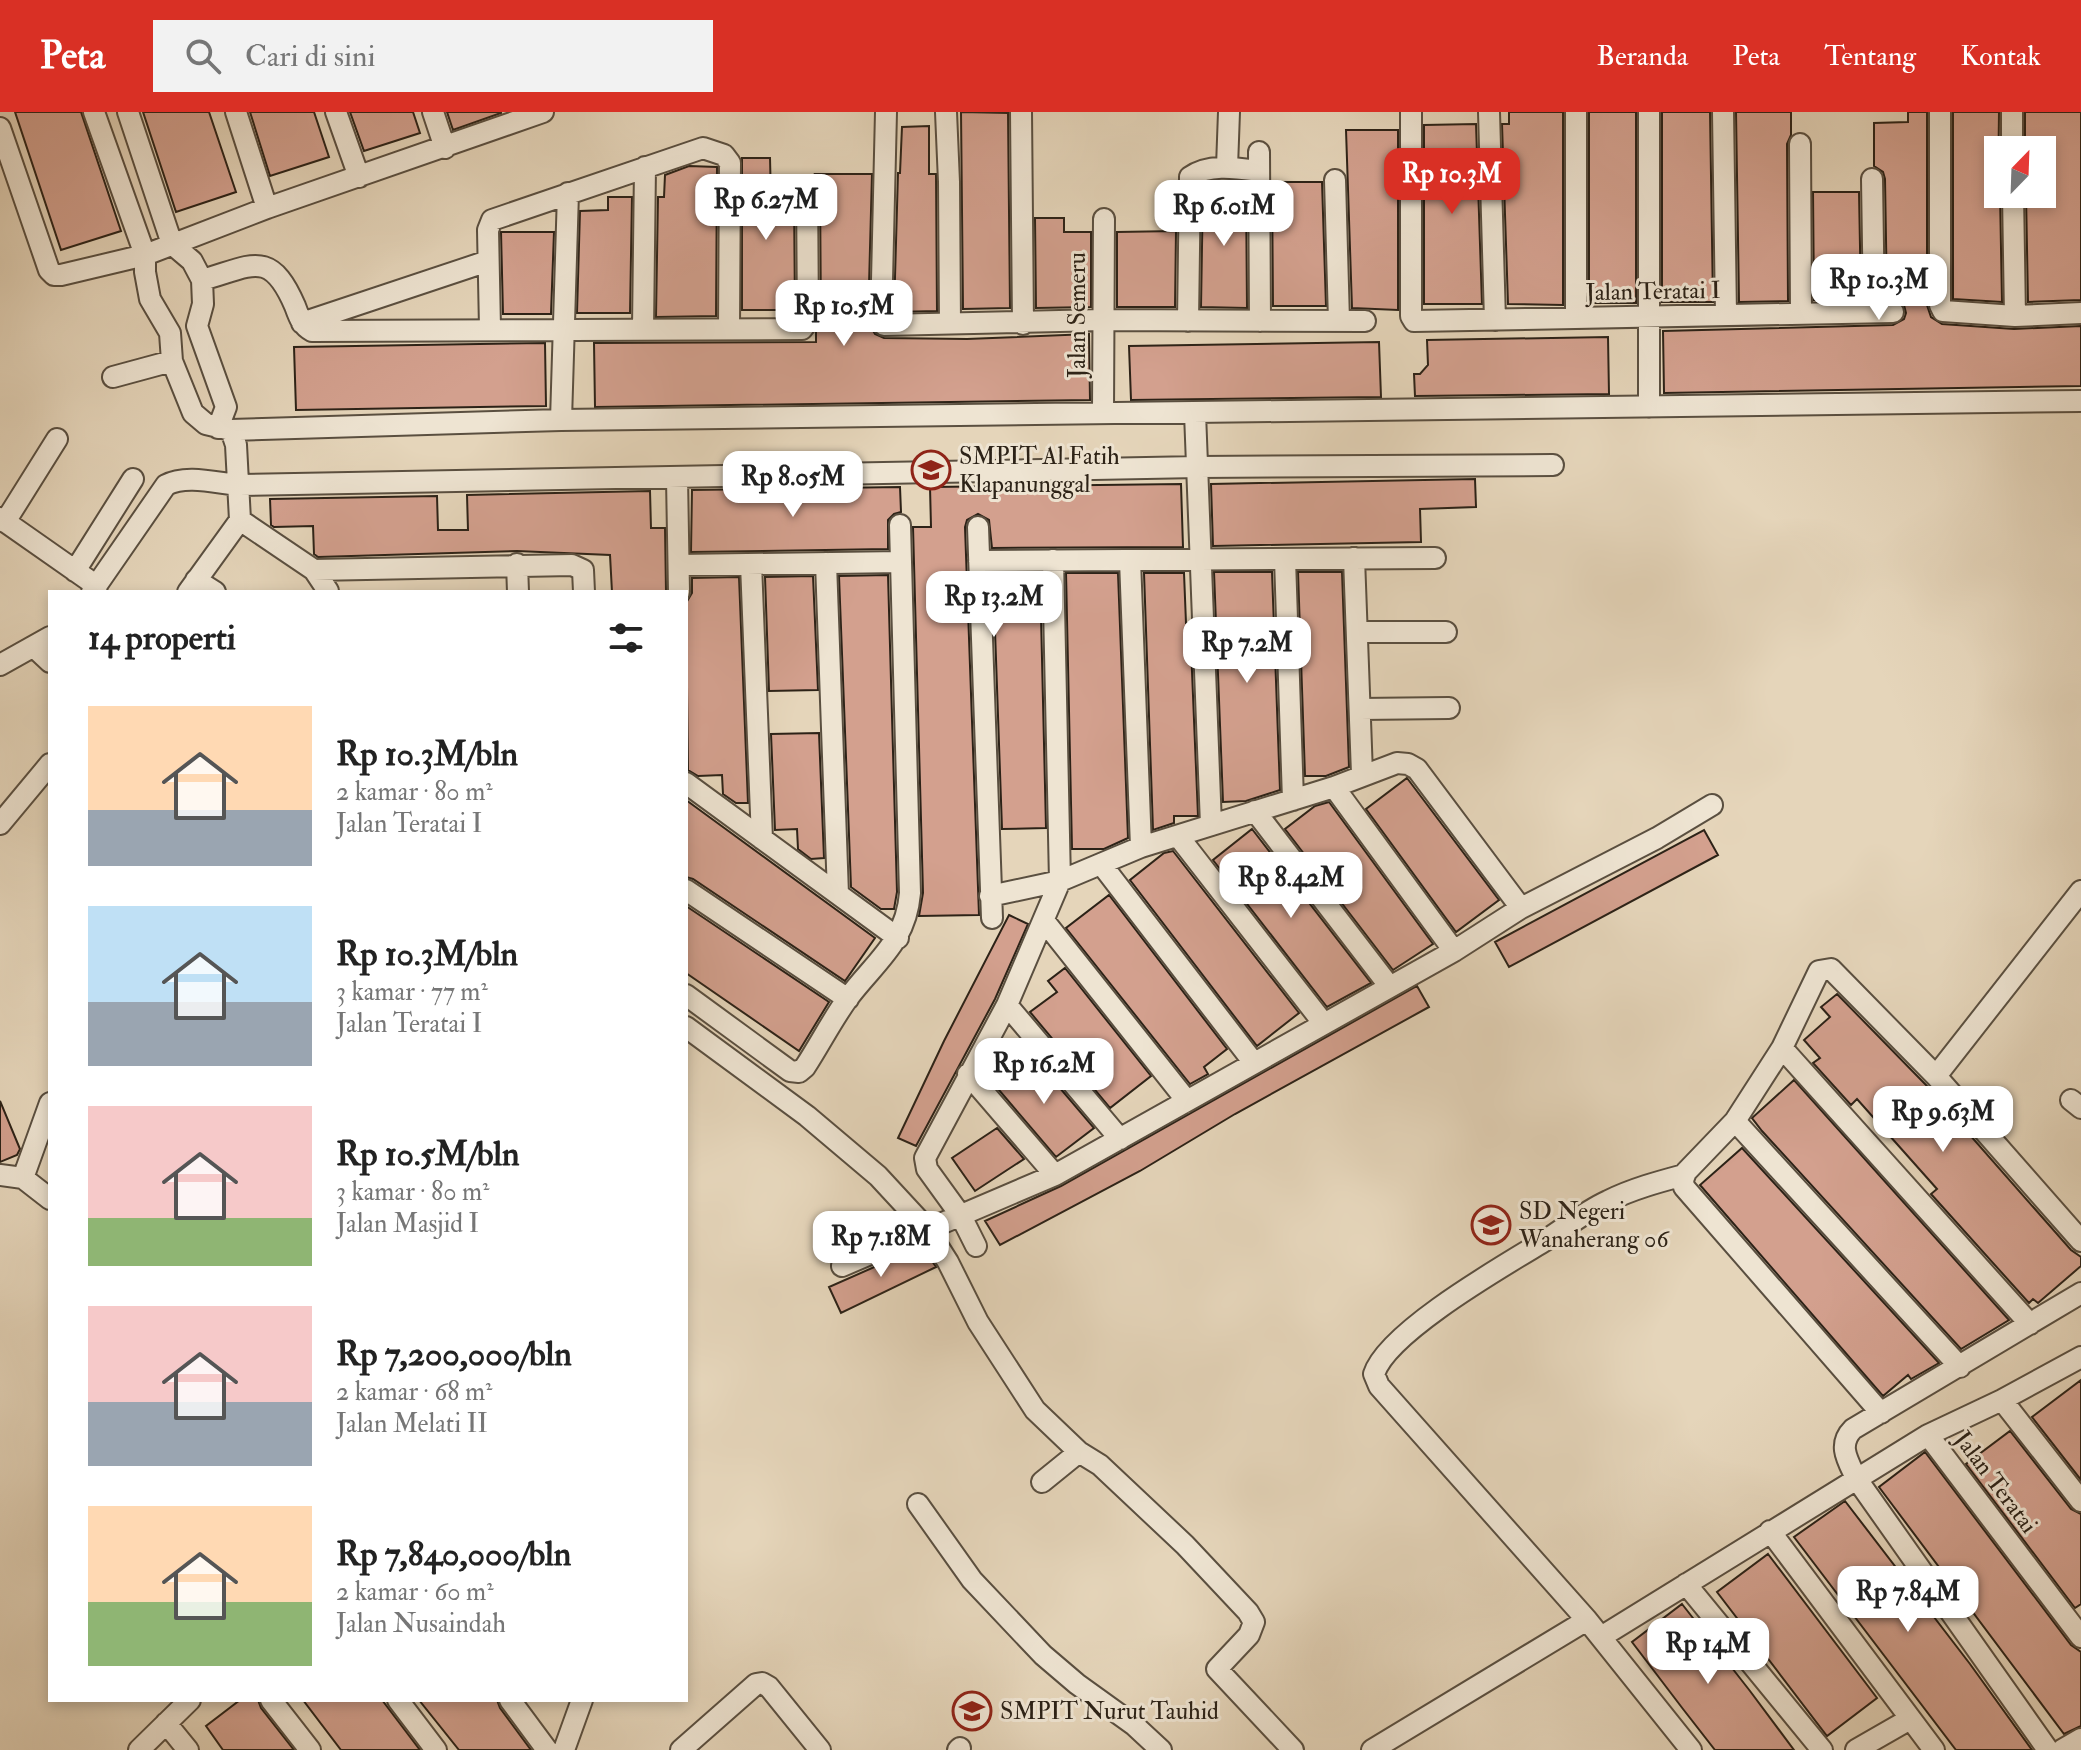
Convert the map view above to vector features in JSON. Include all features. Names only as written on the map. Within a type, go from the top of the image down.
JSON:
[{"type":"street","points":[[94,112],[145,255],[150,299],[170,333],[172,361],[193,413],[228,435],[561,420],[1103,412],[1196,419],[1649,407],[2081,401]]},
{"type":"street","points":[[128,112],[172,244],[192,261],[202,280],[203,304],[197,326],[226,407],[228,435],[238,477],[240,520],[192,586]]},
{"type":"street","points":[[236,112],[267,208]]},
{"type":"street","points":[[336,112],[359,177]]},
{"type":"street","points":[[433,112],[445,148]]},
{"type":"street","points":[[886,112],[881,322],[888,326],[1103,320],[1365,321]]},
{"type":"street","points":[[946,112],[950,323]]},
{"type":"street","points":[[1021,112],[1023,324]]},
{"type":"street","points":[[1227,167],[1229,112]]},
{"type":"street","name":"Jalan Teratai I","points":[[1411,112],[1411,316],[1414,321],[1883,312],[1872,179]]},
{"type":"street","points":[[1489,112],[1495,320]]},
{"type":"street","points":[[1576,112],[1576,318]]},
{"type":"street","points":[[1649,112],[1649,407]]},
{"type":"street","points":[[1723,112],[1726,315]]},
{"type":"street","points":[[1940,112],[1940,305],[1943,311],[2015,316],[2081,313]]},
{"type":"street","points":[[2012,112],[2012,136]]},
{"type":"street","points":[[0,128],[51,273],[65,274],[145,255],[534,113]]},
{"type":"street","points":[[1800,144],[1801,314]]},
{"type":"street","points":[[490,328],[488,230],[492,220],[698,149],[710,149],[724,155],[730,163],[729,328]]},
{"type":"street","points":[[1188,321],[1190,177],[1198,171],[1259,162],[1260,321]]},
{"type":"street","points":[[643,328],[645,167]]},
{"type":"street","points":[[1335,180],[1339,321]]},
{"type":"street","points":[[202,280],[266,266],[277,273],[302,323],[308,330],[319,332],[490,328],[802,329],[808,324],[807,186]]},
{"type":"street","points":[[561,420],[568,193]]},
{"type":"street","points":[[2013,208],[2015,316]]},
{"type":"street","name":"Jalan Semeru","points":[[1103,412],[1104,219]]},
{"type":"street","points":[[302,323],[488,261]]},
{"type":"street","points":[[170,333],[197,326]]},
{"type":"street","points":[[113,377],[172,361]]},
{"type":"street","points":[[1196,419],[1211,825]]},
{"type":"street","points":[[57,439],[2,520],[75,571],[94,589],[166,485],[185,480],[238,477],[677,478],[1198,458],[1553,465]]},
{"type":"street","points":[[677,478],[679,590]]},
{"type":"street","points":[[75,571],[133,479]]},
{"type":"street","points":[[240,520],[314,570],[327,590]]},
{"type":"street","points":[[688,996],[790,1071],[799,1072],[848,999],[898,938],[907,918],[910,893],[900,525]]},
{"type":"street","points":[[978,527],[992,918]]},
{"type":"street","points":[[1354,558],[1362,774]]},
{"type":"street","points":[[979,561],[1435,558]]},
{"type":"street","points":[[1285,559],[1293,800]]},
{"type":"street","points":[[976,1246],[961,1216],[925,1163],[968,1074],[1007,1005],[1060,881],[1053,560]]},
{"type":"street","points":[[1130,560],[1141,847]]},
{"type":"street","points":[[679,565],[901,562]]},
{"type":"street","points":[[826,563],[838,894]]},
{"type":"street","points":[[314,570],[517,564],[579,566],[586,576],[584,590]]},
{"type":"street","points":[[517,564],[518,590]]},
{"type":"street","points":[[751,564],[762,839]]},
{"type":"street","points":[[1357,632],[1446,632]]},
{"type":"street","points":[[0,665],[42,642]]},
{"type":"street","points":[[1360,709],[1449,708]]},
{"type":"street","points":[[990,896],[1060,881],[1141,847],[1334,787],[1397,763],[1417,769],[1521,908]]},
{"type":"street","points":[[0,824],[48,766]]},
{"type":"street","points":[[688,784],[898,938]]},
{"type":"street","points":[[1334,787],[1454,951]]},
{"type":"street","points":[[842,1266],[1055,1175],[1454,951],[1521,908],[1657,838],[1712,805]]},
{"type":"street","points":[[1255,811],[1390,987]]},
{"type":"street","points":[[1178,836],[1324,1024]]},
{"type":"street","points":[[1102,865],[1254,1063]]},
{"type":"street","points":[[688,891],[848,999]]},
{"type":"street","points":[[1936,1076],[2081,891]]},
{"type":"street","points":[[1045,922],[1187,1101]]},
{"type":"street","points":[[1691,1750],[1587,1620],[1379,1386],[1374,1374],[1378,1361],[1424,1320],[1471,1287],[1606,1201],[1684,1175],[1735,1121],[1782,1048],[1819,971],[1831,969],[1936,1076],[2078,1233]]},
{"type":"street","points":[[1007,1005],[1120,1139]]},
{"type":"street","points":[[688,1028],[807,1116],[878,1176],[927,1229],[948,1262],[978,1322],[1035,1410],[1079,1452],[1100,1465],[1185,1545],[1248,1612],[1254,1622],[1249,1635],[1218,1665],[1218,1672],[1293,1750]]},
{"type":"street","points":[[1782,1048],[2030,1324]]},
{"type":"street","points":[[968,1074],[1055,1175]]},
{"type":"street","points":[[23,1178],[48,1111]]},
{"type":"street","points":[[1735,1121],[1960,1367]]},
{"type":"street","points":[[0,1175],[23,1178],[48,1197]]},
{"type":"street","points":[[1684,1175],[1684,1187],[1881,1413]]},
{"type":"street","points":[[2048,1750],[1856,1478],[1843,1451],[1846,1436],[1853,1429],[2081,1293]]},
{"type":"street","points":[[1601,1637],[1928,1435],[2002,1400],[2081,1357]]},
{"type":"street","points":[[2002,1400],[2081,1501]]},
{"type":"street","name":"Jalan Teratai","points":[[1928,1435],[2080,1635]]},
{"type":"street","points":[[1042,1482],[1079,1452]]},
{"type":"street","points":[[918,1504],[972,1580],[1043,1655],[1134,1725],[1161,1750]]},
{"type":"street","points":[[1770,1531],[1934,1750]]},
{"type":"street","points":[[1686,1584],[1822,1750]]},
{"type":"street","points":[[1372,1750],[1587,1620]]},
{"type":"street","points":[[681,1750],[756,1684],[762,1683],[769,1687],[820,1750]]},
{"type":"street","points":[[139,1750],[188,1702]]},
{"type":"street","points":[[273,1702],[310,1750]]},
{"type":"street","points":[[400,1702],[436,1750]]},
{"type":"street","points":[[511,1702],[547,1750]]},
{"type":"street","points":[[564,1750],[581,1702]]},
{"type":"street","points":[[1856,1750],[1910,1719]]},
{"type":"street","points":[[166,1723],[188,1750]]},
{"type":"street","points":[[2062,1750],[2081,1739]]},
{"type":"building","points":[[15,112],[81,112],[121,231],[61,250]]},
{"type":"building","points":[[143,112],[209,112],[236,192],[176,212]]},
{"type":"building","points":[[250,112],[314,112],[329,157],[270,176]]},
{"type":"building","points":[[350,112],[413,112],[420,133],[364,151]]},
{"type":"building","points":[[447,112],[501,112],[501,113],[453,130]]},
{"type":"building","points":[[961,112],[1008,113],[1010,308],[963,309]]},
{"type":"building","points":[[1509,112],[1563,112],[1563,305],[1508,304],[1502,124],[1509,124]]},
{"type":"building","points":[[1589,112],[1636,112],[1636,303],[1589,303]]},
{"type":"building","points":[[1662,112],[1710,112],[1713,302],[1662,302]]},
{"type":"building","points":[[1736,112],[1791,112],[1791,135],[1787,144],[1788,301],[1739,302]]},
{"type":"building","points":[[1908,112],[1927,112],[1927,305],[1931,317],[1942,324],[2014,329],[2081,326],[2081,386],[1664,393],[1663,331],[1893,325],[1904,319],[1904,305],[1899,300],[1887,299],[1885,179],[1883,172],[1874,166],[1874,123],[1908,122]]},
{"type":"building","points":[[1953,112],[1999,112],[1999,136],[1984,136],[1984,208],[2000,208],[2002,302],[1953,299]]},
{"type":"building","points":[[2025,112],[2081,112],[2081,300],[2028,302],[2026,208],[2056,208],[2056,136],[2025,136]]},
{"type":"building","points":[[1476,124],[1482,304],[1424,304],[1424,125]]},
{"type":"building","points":[[929,126],[929,174],[936,174],[937,311],[894,312],[902,127]]},
{"type":"building","points":[[1346,130],[1398,130],[1398,310],[1352,308]]},
{"type":"building","points":[[742,158],[770,158],[771,200],[794,199],[795,310],[742,310]]},
{"type":"building","points":[[689,166],[717,167],[716,316],[656,317],[658,197],[664,197],[665,175]]},
{"type":"building","points":[[815,174],[872,174],[868,322],[875,334],[884,338],[967,339],[1089,334],[1090,400],[595,407],[594,343],[816,342],[821,321],[820,186]]},
{"type":"building","points":[[1272,182],[1322,182],[1326,306],[1273,306]]},
{"type":"building","points":[[1203,187],[1246,188],[1247,308],[1201,307]]},
{"type":"building","points":[[1813,192],[1859,192],[1861,300],[1814,300]]},
{"type":"building","points":[[608,197],[632,197],[630,313],[577,313],[580,211],[608,210]]},
{"type":"building","points":[[1035,218],[1064,218],[1064,232],[1091,232],[1091,307],[1036,308]]},
{"type":"building","points":[[1176,231],[1175,307],[1117,307],[1117,232]]},
{"type":"building","points":[[501,232],[554,232],[551,314],[503,314]]},
{"type":"building","points":[[1608,337],[1609,394],[1415,396],[1414,374],[1420,374],[1428,365],[1427,340]]},
{"type":"building","points":[[1379,342],[1381,397],[1131,400],[1129,346]]},
{"type":"building","points":[[545,343],[546,406],[296,410],[294,347]]},
{"type":"building","points":[[1475,479],[1476,507],[1420,509],[1421,542],[1213,546],[1211,484]]},
{"type":"building","points":[[1181,484],[1183,547],[992,548],[989,520],[978,514],[967,520],[979,915],[919,916],[923,893],[913,527],[931,527],[930,487]]},
{"type":"building","points":[[900,487],[901,512],[888,520],[888,549],[691,552],[692,490]]},
{"type":"building","points":[[650,491],[651,528],[665,528],[666,590],[612,590],[610,555],[517,551],[318,557],[314,554],[313,526],[271,525],[270,499],[437,496],[438,530],[468,530],[467,495]]},
{"type":"building","points":[[1214,572],[1272,572],[1280,790],[1246,801],[1223,802]]},
{"type":"building","points":[[1298,572],[1342,572],[1349,767],[1326,776],[1305,776]]},
{"type":"building","points":[[1066,573],[1118,573],[1128,838],[1104,849],[1072,849]]},
{"type":"building","points":[[1144,573],[1184,573],[1186,623],[1190,623],[1198,816],[1174,816],[1174,823],[1153,830]]},
{"type":"building","points":[[993,574],[1040,574],[1046,828],[1002,829]]},
{"type":"building","points":[[888,575],[897,892],[894,909],[881,909],[851,887],[839,576]]},
{"type":"building","points":[[813,576],[818,690],[769,691],[765,577]]},
{"type":"building","points":[[739,577],[748,803],[736,803],[723,794],[722,775],[698,776],[688,770],[688,600],[692,593],[692,578]]},
{"type":"building","points":[[819,733],[824,858],[811,859],[798,849],[797,829],[775,830],[771,734]]},
{"type":"building","points":[[1407,778],[1499,900],[1456,932],[1366,809]]},
{"type":"building","points":[[688,801],[875,938],[845,981],[688,878]]},
{"type":"building","points":[[1329,802],[1433,944],[1393,970],[1285,829],[1315,806]]},
{"type":"building","points":[[1252,829],[1371,983],[1327,1007],[1213,860]]},
{"type":"building","points":[[1704,830],[1718,855],[1509,967],[1495,942]]},
{"type":"building","points":[[1173,851],[1299,1013],[1257,1046],[1130,880],[1164,853]]},
{"type":"building","points":[[1109,895],[1227,1049],[1204,1067],[1208,1074],[1190,1084],[1066,928]]},
{"type":"building","points":[[688,907],[829,1002],[799,1051],[688,974]]},
{"type":"building","points":[[1009,915],[1028,924],[995,999],[916,1146],[898,1138],[944,1041]]},
{"type":"building","points":[[1065,968],[1151,1076],[1110,1108],[1030,1012],[1057,992],[1048,981]]},
{"type":"building","points":[[1417,986],[1429,1007],[1235,1114],[1140,1171],[1000,1245],[985,1221],[1061,1186]]},
{"type":"building","points":[[1837,994],[1926,1085],[2071,1250],[2081,1257],[2081,1266],[2038,1303],[2033,1299],[2029,1303],[1931,1194],[1937,1189],[1857,1099],[1851,1105],[1813,1063],[1820,1058],[1804,1040],[1830,1017],[1821,1007]]},
{"type":"building","points":[[1031,1054],[1094,1128],[1056,1157],[993,1083]]},
{"type":"building","points":[[1794,1080],[2009,1320],[1961,1349],[1762,1131],[1752,1118]]},
{"type":"building","points":[[0,1101],[20,1149],[17,1155],[0,1162]]},
{"type":"building","points":[[997,1128],[1024,1159],[975,1191],[952,1158]]},
{"type":"building","points":[[1742,1148],[1939,1363],[1911,1379],[1908,1375],[1883,1396],[1700,1185]]},
{"type":"building","points":[[922,1246],[936,1267],[841,1313],[829,1287]]},
{"type":"building","points":[[2081,1380],[2081,1480],[2032,1417]]},
{"type":"building","points":[[2010,1431],[2071,1509],[2081,1514],[2081,1604],[2075,1608],[1966,1464]]},
{"type":"building","points":[[1925,1452],[2071,1645],[2081,1652],[2081,1726],[2064,1734],[1879,1487]]},
{"type":"building","points":[[1845,1501],[2032,1750],[1956,1750],[1794,1537]]},
{"type":"building","points":[[1768,1554],[1877,1698],[1827,1736],[1717,1592]]},
{"type":"building","points":[[1682,1604],[1794,1750],[1715,1750],[1683,1709],[1632,1642]]},
{"type":"building","points":[[237,1702],[259,1702],[294,1750],[223,1750],[206,1726]]},
{"type":"building","points":[[305,1702],[384,1702],[420,1750],[341,1750]]},
{"type":"building","points":[[421,1702],[498,1702],[531,1750],[459,1750]]},
{"type":"place","name":"SMPIT Al Fatih Klapanunggal","points":[[931,470]]},
{"type":"place","name":"SD Negeri Wanaherang 06","points":[[1491,1225]]},
{"type":"place","name":"SMPIT Nurut Tauhid","points":[[972,1711]]}]
